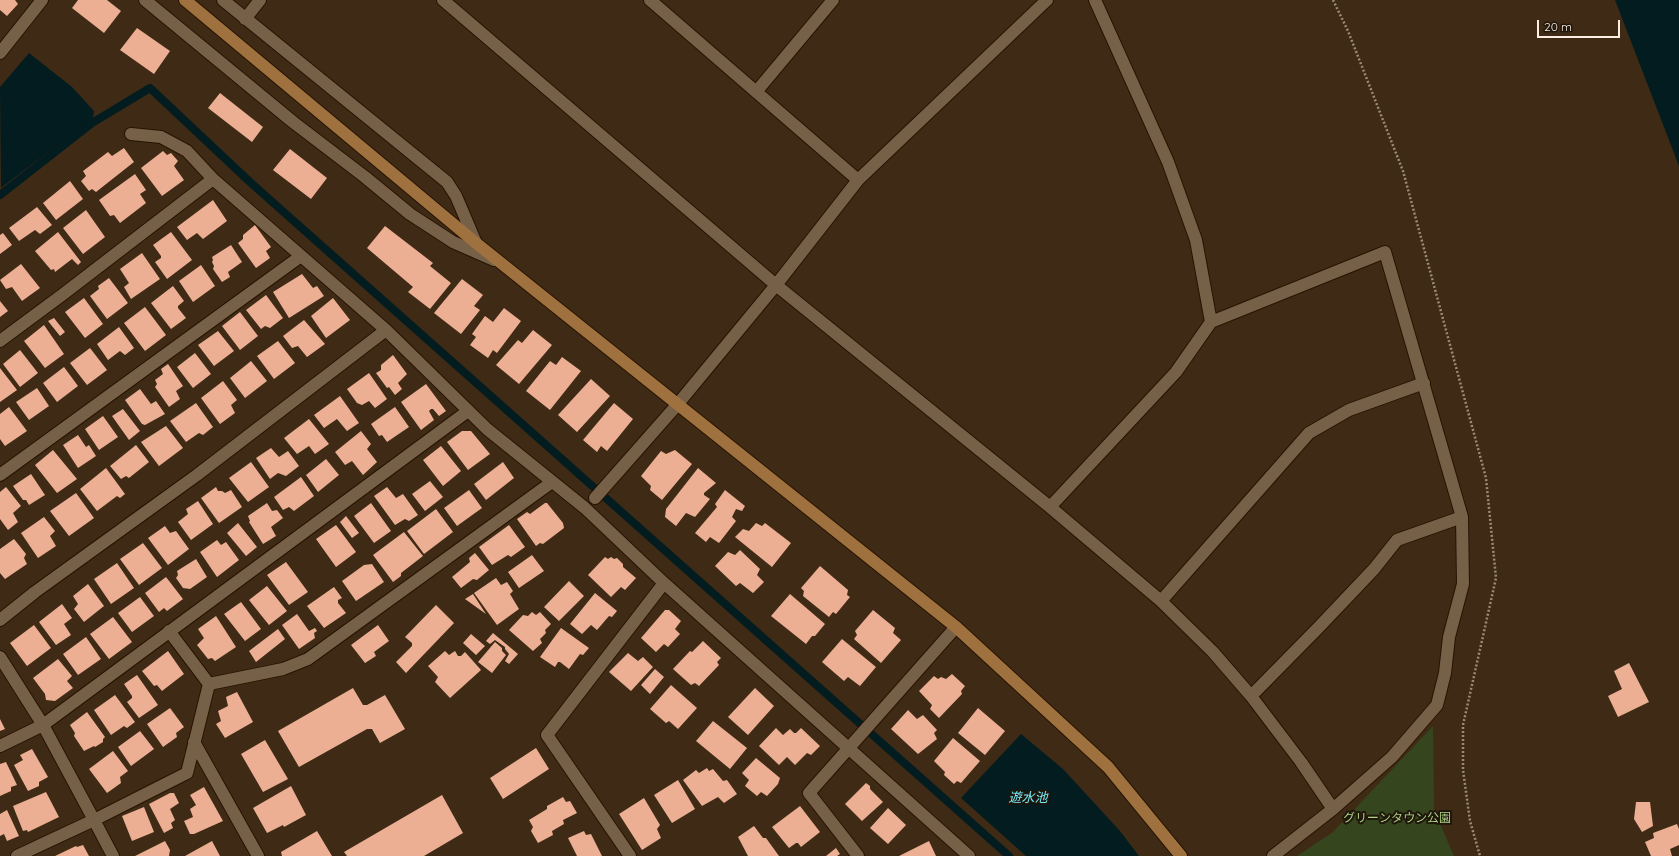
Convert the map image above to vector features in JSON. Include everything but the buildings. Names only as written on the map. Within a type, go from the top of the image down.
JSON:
[{"type":"street","points":[[0,51],[42,0]]},
{"type":"street","points":[[145,0],[293,122],[365,177],[410,214],[453,242],[503,264]]},
{"type":"street","points":[[185,0],[476,243],[956,627],[1108,767],[1180,856]]},
{"type":"street","points":[[222,0],[448,182],[456,196],[476,243]]},
{"type":"street","points":[[245,18],[260,0]]},
{"type":"street","points":[[443,0],[776,284],[1050,507],[1161,601],[1213,652],[1251,696],[1301,762],[1333,809]]},
{"type":"street","points":[[756,92],[832,0]]},
{"type":"street","points":[[595,498],[677,404],[776,284],[858,180],[1047,0]]},
{"type":"street","points":[[1095,0],[1168,162],[1196,240],[1211,322]]},
{"type":"street","points":[[656,2],[756,92],[858,180]]},
{"type":"street","points":[[130,134],[161,137],[187,151],[213,179],[386,330],[487,429],[585,508],[664,583],[969,856]]},
{"type":"street","points":[[0,341],[213,179]]},
{"type":"street","points":[[1050,507],[1176,372],[1211,322],[1385,252],[1462,517],[1463,584],[1450,637],[1446,673],[1437,705],[1392,757],[1333,809],[1273,856]]},
{"type":"street","points":[[0,475],[301,256]]},
{"type":"street","points":[[0,620],[35,592],[197,475],[386,330]]},
{"type":"street","points":[[1161,601],[1309,433],[1348,410],[1424,383]]},
{"type":"street","points":[[0,746],[43,725],[468,410]]},
{"type":"street","points":[[209,684],[284,669],[308,659],[552,482]]},
{"type":"street","points":[[1251,696],[1374,569],[1397,540],[1462,517]]},
{"type":"street","points":[[630,856],[547,735],[664,583]]},
{"type":"street","points":[[858,856],[809,793],[956,627]]},
{"type":"street","points":[[169,631],[209,684]]},
{"type":"street","points":[[0,657],[43,725],[113,856]]},
{"type":"street","points":[[17,856],[94,820],[187,772],[209,684]]},
{"type":"street","points":[[194,742],[258,856]]},
{"type":"green space","name":"グリーンタウン公園","points":[[1433,726],[1434,810],[1454,856],[1297,856],[1333,832]]},
{"type":"water","points":[[1615,0],[1679,0],[1679,166]]},
{"type":"water","points":[[29,53],[72,87],[94,111],[93,118],[1,188],[0,87]]},
{"type":"water","name":"遊水池","points":[[1021,734],[1063,769],[1120,831],[1139,856],[1026,856],[961,798]]},
{"type":"waterway","points":[[0,195],[92,123],[150,88],[251,183],[1009,856]]}]
